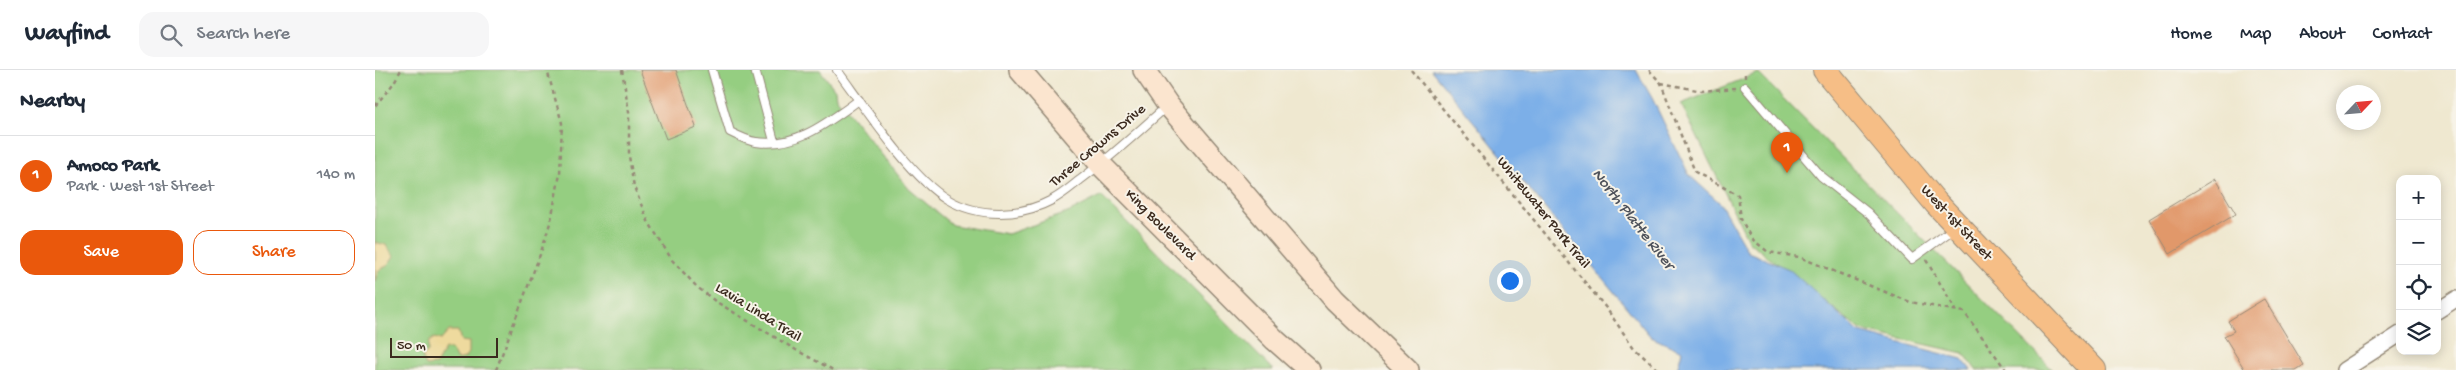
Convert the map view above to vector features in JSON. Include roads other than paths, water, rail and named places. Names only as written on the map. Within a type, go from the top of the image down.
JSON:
[{"type":"main road","name":"West 1st Street","points":[[1825,70],[1958,226],[2094,370]]},
{"type":"street","name":"King Boulevard","points":[[1020,70],[1101,165],[1275,340],[1309,370]]},
{"type":"street","points":[[1144,70],[1169,105],[1335,300],[1408,370]]},
{"type":"street","points":[[2441,308],[2456,299]]},
{"type":"street","points":[[2344,370],[2396,337]]},
{"type":"lane","points":[[712,70],[731,132],[756,142],[795,140],[822,126],[859,100]]},
{"type":"lane","points":[[755,70],[774,142]]},
{"type":"lane","name":"Three Crowns Drive","points":[[837,70],[931,188],[948,199],[974,210],[995,213],[1017,213],[1037,208],[1055,199],[1101,165],[1169,105]]},
{"type":"lane","points":[[1745,87],[1821,176],[1868,213],[1912,259],[1958,226]]},
{"type":"water","name":"North Platte River","points":[[1431,70],[1636,70],[1652,98],[1689,175],[1720,203],[1748,252],[1789,269],[1859,332],[1962,359],[1971,370],[1677,370],[1682,351],[1651,337]]},
{"type":"place","name":"Amoco Park","points":[[1787,173]]}]
